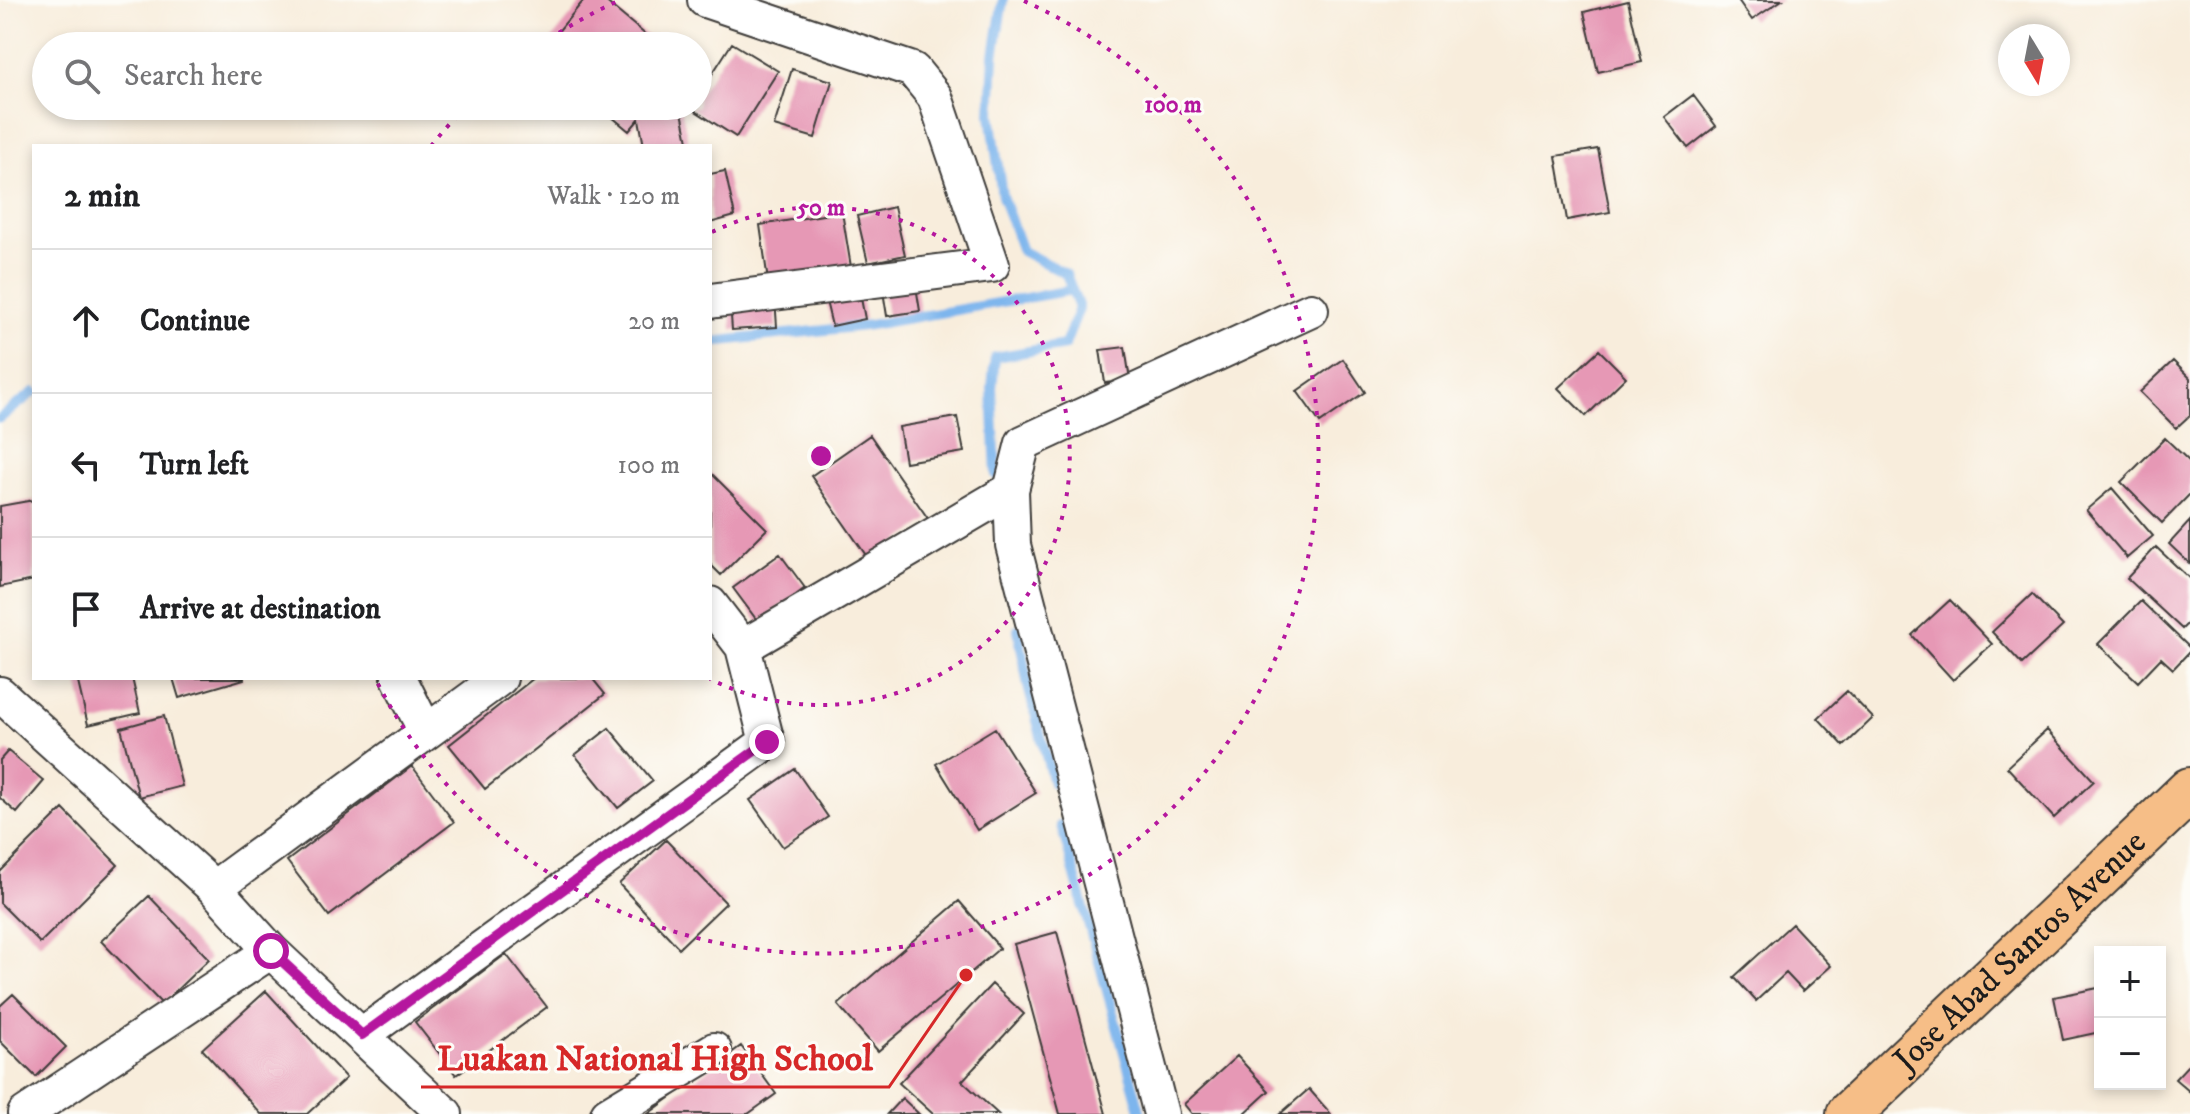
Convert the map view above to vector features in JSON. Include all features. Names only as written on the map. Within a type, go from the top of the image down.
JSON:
[{"type":"highway","name":"Jose Abad Santos Avenue","points":[[1849,1114],[2190,790]]},
{"type":"street","points":[[705,0],[913,70],[935,97],[992,265],[712,301]]},
{"type":"street","points":[[1161,1114],[1013,545],[1011,490],[1023,443],[1311,310]]},
{"type":"street","points":[[743,647],[1011,490]]},
{"type":"street","points":[[362,1035],[767,742],[743,647],[712,607]]},
{"type":"street","points":[[400,680],[426,732]]},
{"type":"street","points":[[214,888],[497,680]]},
{"type":"street","points":[[0,694],[214,888],[271,951],[445,1114]]},
{"type":"street","points":[[25,1114],[271,951]]},
{"type":"street","points":[[608,1114],[714,1050]]},
{"type":"building","points":[[584,0],[604,0],[642,32],[558,32]]},
{"type":"building","points":[[1738,0],[1782,0],[1752,20]]},
{"type":"building","points":[[1628,1],[1642,62],[1598,72],[1584,12]]},
{"type":"building","points":[[732,43],[778,71],[736,137],[710,120],[712,74]]},
{"type":"building","points":[[792,69],[832,81],[815,138],[774,126]]},
{"type":"building","points":[[1693,95],[1716,126],[1688,148],[1664,117]]},
{"type":"building","points":[[616,120],[638,120],[629,131]]},
{"type":"building","points":[[639,120],[684,120],[689,144],[644,144]]},
{"type":"building","points":[[1598,149],[1610,212],[1567,220],[1556,156]]},
{"type":"building","points":[[725,171],[735,216],[712,222],[712,174]]},
{"type":"building","points":[[894,207],[905,255],[868,263],[857,216]]},
{"type":"building","points":[[842,212],[851,267],[768,281],[760,225]]},
{"type":"building","points":[[915,280],[920,311],[887,316],[882,285]]},
{"type":"building","points":[[860,293],[865,319],[832,326],[826,301]]},
{"type":"building","points":[[775,297],[777,327],[732,330],[730,301]]},
{"type":"building","points":[[1125,347],[1130,380],[1105,383],[1100,350]]},
{"type":"building","points":[[1599,350],[1626,377],[1586,416],[1558,388]]},
{"type":"building","points":[[1343,359],[1365,392],[1320,423],[1297,391]]},
{"type":"building","points":[[2173,361],[2190,378],[2190,415],[2176,428],[2140,392]]},
{"type":"building","points":[[957,417],[964,452],[905,462],[899,427]]},
{"type":"building","points":[[870,435],[929,520],[870,561],[811,476]]},
{"type":"building","points":[[2165,438],[2190,462],[2190,494],[2162,523],[2121,482]]},
{"type":"building","points":[[712,474],[767,529],[721,575],[712,566]]},
{"type":"building","points":[[2112,488],[2153,536],[2127,558],[2086,510]]},
{"type":"building","points":[[32,500],[32,580],[0,587],[0,506]]},
{"type":"building","points":[[2190,521],[2190,564],[2169,544]]},
{"type":"building","points":[[2156,547],[2190,579],[2190,621],[2182,629],[2127,578]]},
{"type":"building","points":[[780,554],[805,588],[759,623],[733,588]]},
{"type":"building","points":[[2032,594],[2063,626],[2022,664],[1992,632]]},
{"type":"building","points":[[1950,600],[1992,644],[1953,680],[1912,635]]},
{"type":"building","points":[[2141,601],[2190,651],[2173,669],[2161,658],[2138,682],[2098,644]]},
{"type":"building","points":[[77,680],[132,680],[140,713],[88,725]]},
{"type":"building","points":[[174,680],[241,680],[179,698]]},
{"type":"building","points":[[531,680],[594,680],[605,694],[485,789],[449,745]]},
{"type":"building","points":[[1847,691],[1873,718],[1844,746],[1818,718]]},
{"type":"building","points":[[164,716],[182,786],[139,797],[121,728]]},
{"type":"building","points":[[609,728],[653,781],[618,808],[575,755]]},
{"type":"building","points":[[995,728],[1036,793],[977,830],[936,764]]},
{"type":"building","points":[[2047,730],[2094,781],[2054,818],[2007,767]]},
{"type":"building","points":[[8,751],[44,781],[17,813],[0,798],[0,760]]},
{"type":"building","points":[[412,766],[454,822],[329,916],[287,861]]},
{"type":"building","points":[[795,769],[828,817],[783,847],[750,800]]},
{"type":"building","points":[[63,809],[118,865],[40,943],[0,903],[0,872]]},
{"type":"building","points":[[666,840],[726,903],[679,948],[619,884]]},
{"type":"building","points":[[149,896],[209,959],[162,1004],[101,941]]},
{"type":"building","points":[[959,901],[1000,948],[878,1051],[838,1005]]},
{"type":"building","points":[[1792,924],[1831,966],[1803,991],[1786,973],[1756,1001],[1734,977]]},
{"type":"building","points":[[1057,932],[1106,1114],[1060,1114],[1014,944]]},
{"type":"building","points":[[506,954],[547,1007],[456,1075],[415,1022]]},
{"type":"building","points":[[992,984],[1024,1014],[962,1081],[998,1114],[933,1114],[899,1083]]},
{"type":"building","points":[[2094,989],[2094,1033],[2063,1040],[2054,997]]},
{"type":"building","points":[[266,991],[346,1078],[307,1114],[261,1114],[202,1049]]},
{"type":"building","points":[[13,994],[66,1047],[36,1077],[0,1041],[0,1006]]},
{"type":"building","points":[[741,1046],[776,1094],[748,1114],[648,1114]]},
{"type":"building","points":[[1237,1056],[1269,1091],[1244,1114],[1192,1114],[1184,1104]]},
{"type":"building","points":[[2190,1063],[2190,1092],[2175,1079]]},
{"type":"building","points":[[1309,1089],[1331,1114],[1280,1114]]},
{"type":"building","points":[[902,1098],[919,1114],[887,1114]]},
{"type":"waterway","points":[[996,475],[992,388],[995,357],[1065,345],[1079,308],[1066,274],[1022,251],[1002,196],[991,114],[994,56],[1003,0]]},
{"type":"waterway","points":[[712,342],[864,326],[1072,290]]},
{"type":"waterway","points":[[0,418],[32,394]]},
{"type":"waterway","points":[[1018,629],[1028,686],[1053,783]]},
{"type":"waterway","points":[[1061,825],[1141,1114]]},
{"type":"place","name":"Luakan National High School","points":[[966,975]]},
{"type":"route","points":[[271,951],[362,1035],[767,742]]}]
